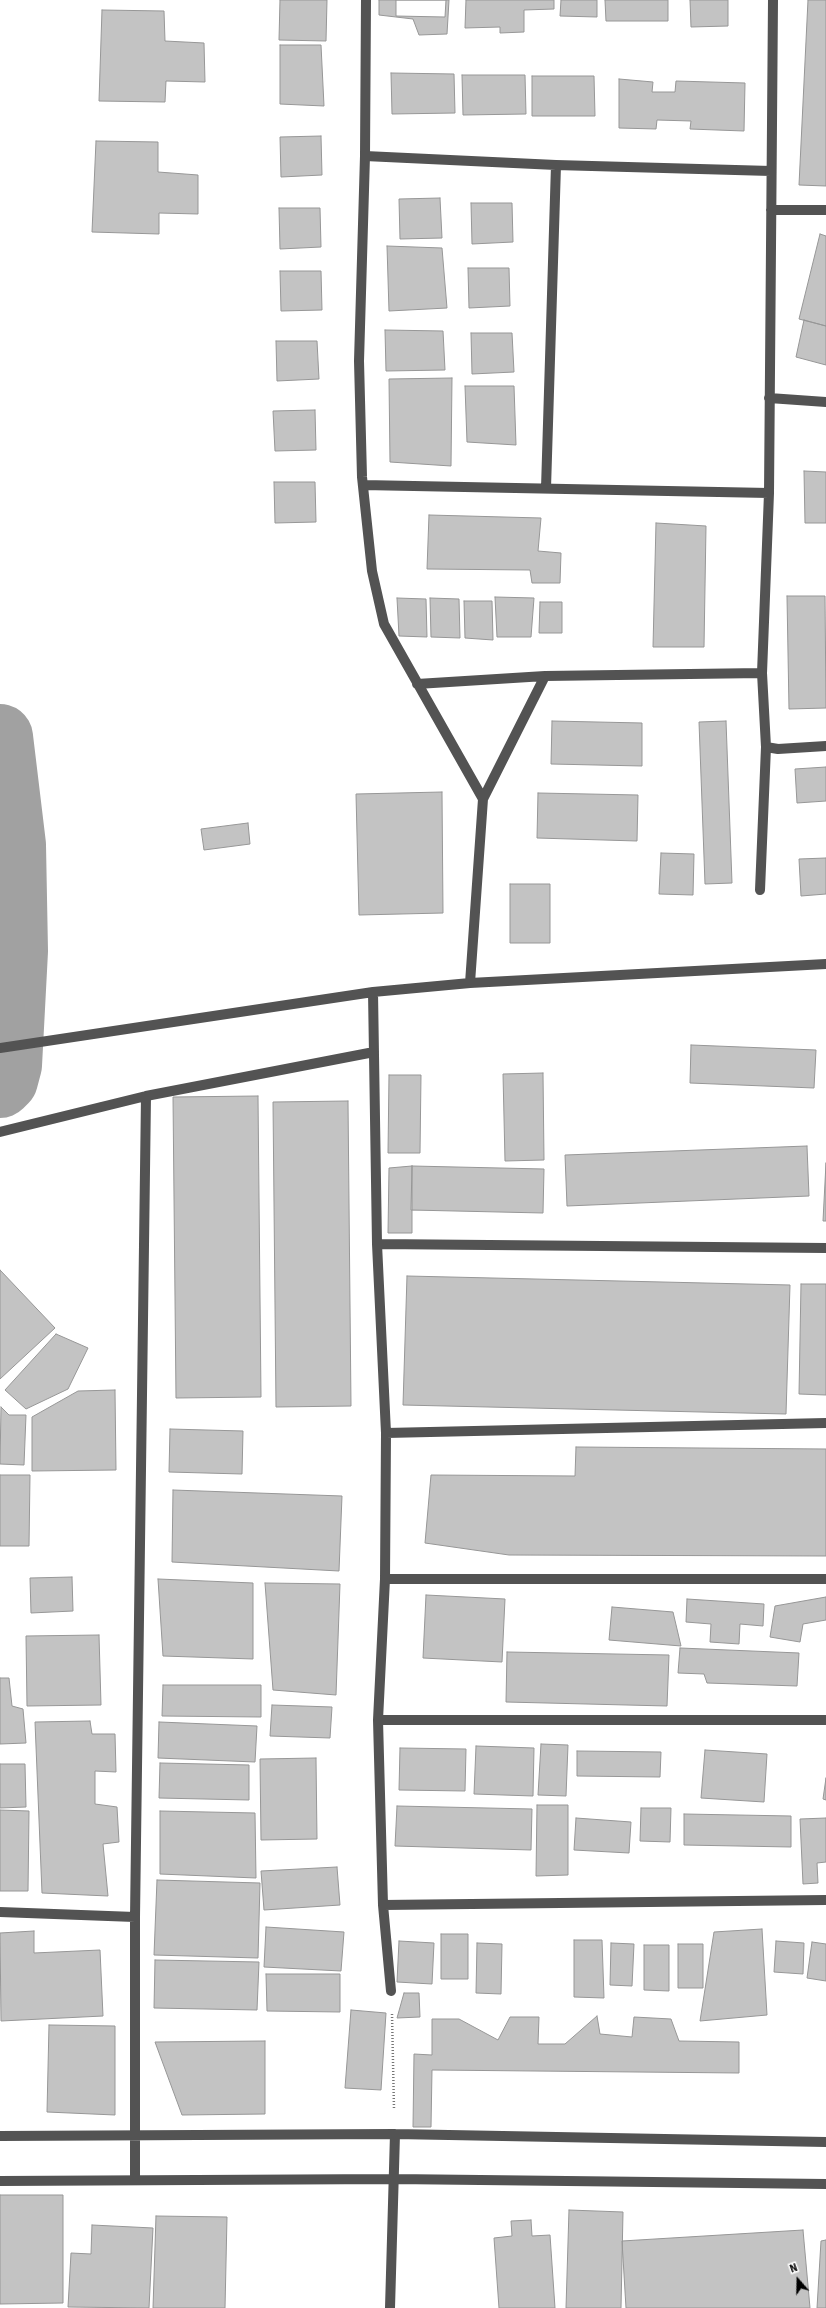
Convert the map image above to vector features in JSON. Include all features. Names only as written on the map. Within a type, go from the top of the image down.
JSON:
[{"type":"street","points":[[366,0],[365,156],[359,361],[363,485],[372,571],[384,624],[483,799]]},
{"type":"street","points":[[760,890],[766,747],[762,673],[769,492],[773,0]]},
{"type":"street","points":[[365,156],[556,165],[771,171]]},
{"type":"street","points":[[546,488],[556,165]]},
{"type":"street","points":[[771,210],[826,210]]},
{"type":"street","points":[[769,398],[826,402]]},
{"type":"street","points":[[363,485],[769,492]]},
{"type":"street","points":[[417,684],[544,676],[762,673]]},
{"type":"street","points":[[470,983],[483,799],[544,676]]},
{"type":"street","points":[[766,747],[778,749],[826,746]]},
{"type":"street","points":[[1,1048],[373,992],[470,983],[826,964]]},
{"type":"street","points":[[373,992],[377,1244],[386,1433],[385,1579],[378,1720],[383,1905],[391,1991]]},
{"type":"street","points":[[0,1132],[146,1096],[374,1052]]},
{"type":"street","points":[[135,2180],[135,1917],[146,1096]]},
{"type":"street","points":[[377,1244],[826,1248]]},
{"type":"street","points":[[386,1433],[826,1423]]},
{"type":"street","points":[[385,1579],[826,1579]]},
{"type":"street","points":[[378,1720],[826,1720]]},
{"type":"street","points":[[383,1905],[826,1900]]},
{"type":"street","points":[[0,1912],[135,1917]]},
{"type":"street","points":[[390,2308],[395,2134]]},
{"type":"street","points":[[0,2136],[395,2134],[826,2142]]},
{"type":"street","points":[[0,2181],[394,2179],[826,2184]]},
{"type":"path","points":[[391,1991],[395,2134]]},
{"type":"building","points":[[280,0],[327,0],[326,41],[279,40]]},
{"type":"building","points":[[379,0],[449,0],[447,34],[419,35],[413,19],[379,15]]},
{"type":"building","points":[[396,0],[446,0],[445,17],[396,16]]},
{"type":"building","points":[[466,0],[554,0],[554,9],[524,10],[524,32],[500,33],[500,27],[465,28]]},
{"type":"building","points":[[561,0],[597,0],[597,17],[560,16]]},
{"type":"building","points":[[605,0],[668,0],[668,21],[606,21]]},
{"type":"building","points":[[690,0],[728,0],[728,26],[691,27]]},
{"type":"building","points":[[808,0],[826,0],[826,186],[799,185]]},
{"type":"building","points":[[102,10],[164,11],[165,41],[204,43],[205,82],[166,81],[165,102],[99,101]]},
{"type":"building","points":[[280,45],[321,45],[324,106],[280,104]]},
{"type":"building","points":[[391,73],[454,74],[455,113],[392,114]]},
{"type":"building","points":[[462,75],[525,75],[526,114],[463,115]]},
{"type":"building","points":[[532,76],[594,76],[595,116],[532,116]]},
{"type":"building","points":[[619,79],[653,82],[652,92],[675,92],[676,81],[745,83],[744,131],[690,129],[691,121],[657,120],[656,129],[619,128]]},
{"type":"building","points":[[321,136],[322,175],[281,177],[280,137]]},
{"type":"building","points":[[96,141],[158,142],[158,172],[198,175],[198,214],[159,213],[159,234],[92,232]]},
{"type":"building","points":[[440,198],[442,238],[400,239],[399,199]]},
{"type":"building","points":[[471,203],[512,203],[513,242],[472,244]]},
{"type":"building","points":[[279,208],[320,208],[321,247],[280,249]]},
{"type":"building","points":[[820,234],[826,236],[826,326],[799,319]]},
{"type":"building","points":[[387,246],[442,248],[447,308],[389,311]]},
{"type":"building","points":[[468,268],[509,268],[510,306],[469,308]]},
{"type":"building","points":[[280,271],[321,271],[322,310],[281,311]]},
{"type":"building","points":[[804,320],[826,326],[826,365],[796,357]]},
{"type":"building","points":[[385,330],[443,331],[445,370],[386,371]]},
{"type":"building","points":[[471,333],[512,333],[514,372],[472,374]]},
{"type":"building","points":[[276,341],[317,341],[319,379],[277,381]]},
{"type":"building","points":[[452,378],[451,466],[390,462],[389,379]]},
{"type":"building","points":[[465,386],[514,386],[516,445],[467,442]]},
{"type":"building","points":[[315,410],[316,450],[275,451],[273,411]]},
{"type":"building","points":[[804,471],[826,472],[826,523],[805,523]]},
{"type":"building","points":[[274,482],[315,482],[316,522],[275,523]]},
{"type":"building","points":[[429,515],[541,518],[538,551],[561,553],[560,583],[532,583],[530,570],[427,569]]},
{"type":"building","points":[[656,523],[706,526],[704,647],[653,647]]},
{"type":"building","points":[[787,596],[825,596],[826,708],[789,709]]},
{"type":"building","points":[[495,597],[534,598],[531,637],[497,637]]},
{"type":"building","points":[[397,598],[426,599],[427,637],[399,636]]},
{"type":"building","points":[[430,598],[459,599],[460,638],[431,637]]},
{"type":"building","points":[[464,601],[492,601],[493,640],[465,638]]},
{"type":"building","points":[[540,602],[562,602],[562,633],[539,633]]},
{"type":"building","points":[[552,721],[642,723],[642,766],[551,764]]},
{"type":"building","points":[[726,721],[732,883],[705,884],[699,722]]},
{"type":"building","points":[[826,767],[826,801],[797,803],[795,769]]},
{"type":"building","points":[[442,792],[443,913],[359,915],[356,794]]},
{"type":"building","points":[[538,793],[638,795],[637,841],[537,838]]},
{"type":"building","points":[[248,823],[250,844],[204,850],[201,829]]},
{"type":"building","points":[[661,853],[694,854],[693,895],[659,894]]},
{"type":"building","points":[[826,858],[826,894],[801,896],[799,859]]},
{"type":"building","points":[[510,884],[550,884],[550,943],[510,943]]},
{"type":"building","points":[[691,1045],[816,1050],[814,1088],[690,1083]]},
{"type":"building","points":[[543,1073],[544,1160],[505,1161],[503,1074]]},
{"type":"building","points":[[389,1075],[421,1075],[420,1153],[388,1153]]},
{"type":"building","points":[[258,1096],[261,1397],[176,1398],[173,1097]]},
{"type":"building","points":[[348,1101],[351,1406],[276,1407],[273,1102]]},
{"type":"building","points":[[807,1146],[809,1196],[567,1206],[565,1155]]},
{"type":"building","points":[[826,1163],[826,1221],[823,1221]]},
{"type":"building","points":[[412,1166],[412,1233],[388,1233],[389,1168]]},
{"type":"building","points":[[412,1166],[544,1169],[543,1213],[411,1210]]},
{"type":"building","points":[[0,1270],[55,1328],[0,1379]]},
{"type":"building","points":[[407,1276],[790,1285],[786,1414],[403,1405]]},
{"type":"building","points":[[801,1284],[826,1284],[826,1395],[799,1394]]},
{"type":"building","points":[[56,1334],[88,1348],[68,1389],[26,1409],[5,1390]]},
{"type":"building","points":[[115,1390],[116,1470],[32,1471],[32,1417],[78,1391]]},
{"type":"building","points":[[1,1407],[9,1415],[26,1415],[24,1465],[0,1464]]},
{"type":"building","points":[[170,1429],[243,1431],[242,1474],[169,1472]]},
{"type":"building","points":[[576,1447],[826,1449],[826,1556],[509,1555],[425,1543],[431,1475],[575,1476]]},
{"type":"building","points":[[0,1475],[30,1475],[29,1546],[0,1546]]},
{"type":"building","points":[[173,1490],[342,1496],[339,1571],[172,1562]]},
{"type":"building","points":[[72,1577],[73,1611],[31,1613],[30,1578]]},
{"type":"building","points":[[158,1579],[253,1583],[253,1659],[163,1656]]},
{"type":"building","points":[[265,1583],[340,1584],[336,1695],[273,1690]]},
{"type":"building","points":[[426,1595],[505,1599],[502,1662],[423,1658]]},
{"type":"building","points":[[826,1597],[826,1620],[803,1624],[800,1642],[770,1637],[775,1606]]},
{"type":"building","points":[[687,1599],[764,1604],[763,1626],[740,1624],[739,1644],[710,1642],[711,1624],[686,1622]]},
{"type":"building","points":[[612,1607],[673,1612],[681,1646],[609,1640]]},
{"type":"building","points":[[99,1635],[101,1705],[27,1706],[26,1636]]},
{"type":"building","points":[[680,1648],[799,1653],[797,1686],[707,1683],[704,1674],[678,1673]]},
{"type":"building","points":[[507,1652],[669,1655],[667,1706],[506,1702]]},
{"type":"building","points":[[0,1678],[9,1678],[12,1706],[23,1709],[26,1743],[0,1744]]},
{"type":"building","points":[[163,1685],[261,1685],[261,1717],[162,1716]]},
{"type":"building","points":[[272,1705],[332,1707],[330,1738],[270,1736]]},
{"type":"building","points":[[90,1721],[92,1734],[115,1734],[116,1772],[95,1771],[95,1804],[117,1807],[119,1842],[103,1844],[108,1896],[42,1893],[35,1722]]},
{"type":"building","points":[[159,1722],[257,1726],[255,1762],[158,1758]]},
{"type":"building","points":[[541,1744],[568,1745],[566,1796],[538,1795]]},
{"type":"building","points":[[476,1746],[534,1748],[533,1796],[474,1794]]},
{"type":"building","points":[[400,1748],[466,1749],[465,1791],[399,1790]]},
{"type":"building","points":[[705,1750],[767,1754],[764,1802],[701,1798]]},
{"type":"building","points":[[577,1751],[661,1752],[660,1777],[577,1776]]},
{"type":"building","points":[[316,1758],[317,1839],[261,1840],[260,1759]]},
{"type":"building","points":[[160,1763],[249,1765],[249,1800],[159,1798]]},
{"type":"building","points":[[0,1764],[25,1764],[26,1807],[0,1808]]},
{"type":"building","points":[[826,1778],[826,1800],[823,1799]]},
{"type":"building","points":[[537,1805],[568,1805],[568,1875],[536,1876]]},
{"type":"building","points":[[397,1806],[532,1809],[531,1850],[395,1846]]},
{"type":"building","points":[[641,1808],[671,1808],[670,1842],[640,1841]]},
{"type":"building","points":[[0,1810],[29,1811],[28,1891],[0,1891]]},
{"type":"building","points":[[160,1811],[255,1813],[256,1878],[160,1874]]},
{"type":"building","points":[[684,1814],[791,1816],[791,1847],[684,1845]]},
{"type":"building","points":[[576,1818],[631,1822],[629,1853],[574,1850]]},
{"type":"building","points":[[826,1818],[826,1862],[817,1863],[818,1883],[803,1884],[800,1819]]},
{"type":"building","points":[[337,1867],[340,1905],[264,1910],[261,1871]]},
{"type":"building","points":[[157,1880],[260,1883],[258,1958],[154,1955]]},
{"type":"building","points":[[266,1927],[344,1932],[341,1971],[264,1967]]},
{"type":"building","points":[[762,1929],[767,2015],[700,2021],[714,1932]]},
{"type":"building","points":[[34,1931],[34,1953],[100,1950],[103,2016],[1,2021],[0,1933]]},
{"type":"building","points":[[441,1934],[468,1934],[468,1979],[441,1979]]},
{"type":"building","points":[[574,1940],[602,1940],[604,1998],[574,1997]]},
{"type":"building","points":[[399,1941],[434,1943],[432,1984],[397,1982]]},
{"type":"building","points":[[776,1941],[804,1943],[803,1974],[774,1972]]},
{"type":"building","points":[[812,1942],[826,1944],[826,1981],[807,1978]]},
{"type":"building","points":[[477,1943],[502,1944],[501,1994],[476,1993]]},
{"type":"building","points":[[611,1943],[634,1944],[632,1986],[610,1985]]},
{"type":"building","points":[[678,1944],[703,1944],[703,1988],[678,1988]]},
{"type":"building","points":[[644,1945],[669,1945],[669,1991],[644,1990]]},
{"type":"building","points":[[155,1960],[259,1962],[257,2010],[154,2008]]},
{"type":"building","points":[[266,1974],[340,1974],[340,2012],[267,2011]]},
{"type":"building","points":[[404,1993],[419,1993],[420,2017],[397,2018]]},
{"type":"building","points":[[351,2010],[386,2013],[381,2090],[345,2088]]},
{"type":"building","points":[[597,2016],[600,2034],[632,2037],[634,2017],[671,2019],[679,2041],[739,2042],[739,2073],[432,2070],[431,2127],[413,2127],[414,2054],[432,2055],[432,2019],[459,2019],[498,2040],[510,2017],[539,2017],[538,2044],[565,2044]]},
{"type":"building","points":[[49,2025],[115,2026],[115,2115],[47,2112]]},
{"type":"building","points":[[265,2041],[265,2114],[182,2115],[155,2042]]},
{"type":"building","points":[[0,2195],[63,2195],[63,2303],[0,2304]]},
{"type":"building","points":[[569,2210],[623,2212],[621,2308],[566,2308]]},
{"type":"building","points":[[156,2216],[227,2217],[225,2308],[153,2308]]},
{"type":"building","points":[[531,2220],[532,2236],[550,2235],[555,2308],[499,2308],[494,2238],[512,2236],[511,2221]]},
{"type":"building","points":[[92,2225],[153,2228],[149,2308],[68,2307],[71,2253],[91,2254]]},
{"type":"building","points":[[803,2230],[810,2308],[626,2308],[622,2241]]},
{"type":"building","points":[[826,2240],[826,2308],[817,2308],[821,2241]]},
{"type":"waterway","points":[[0,737],[13,845],[15,951],[9,1065],[5,1080],[0,1085]]}]
